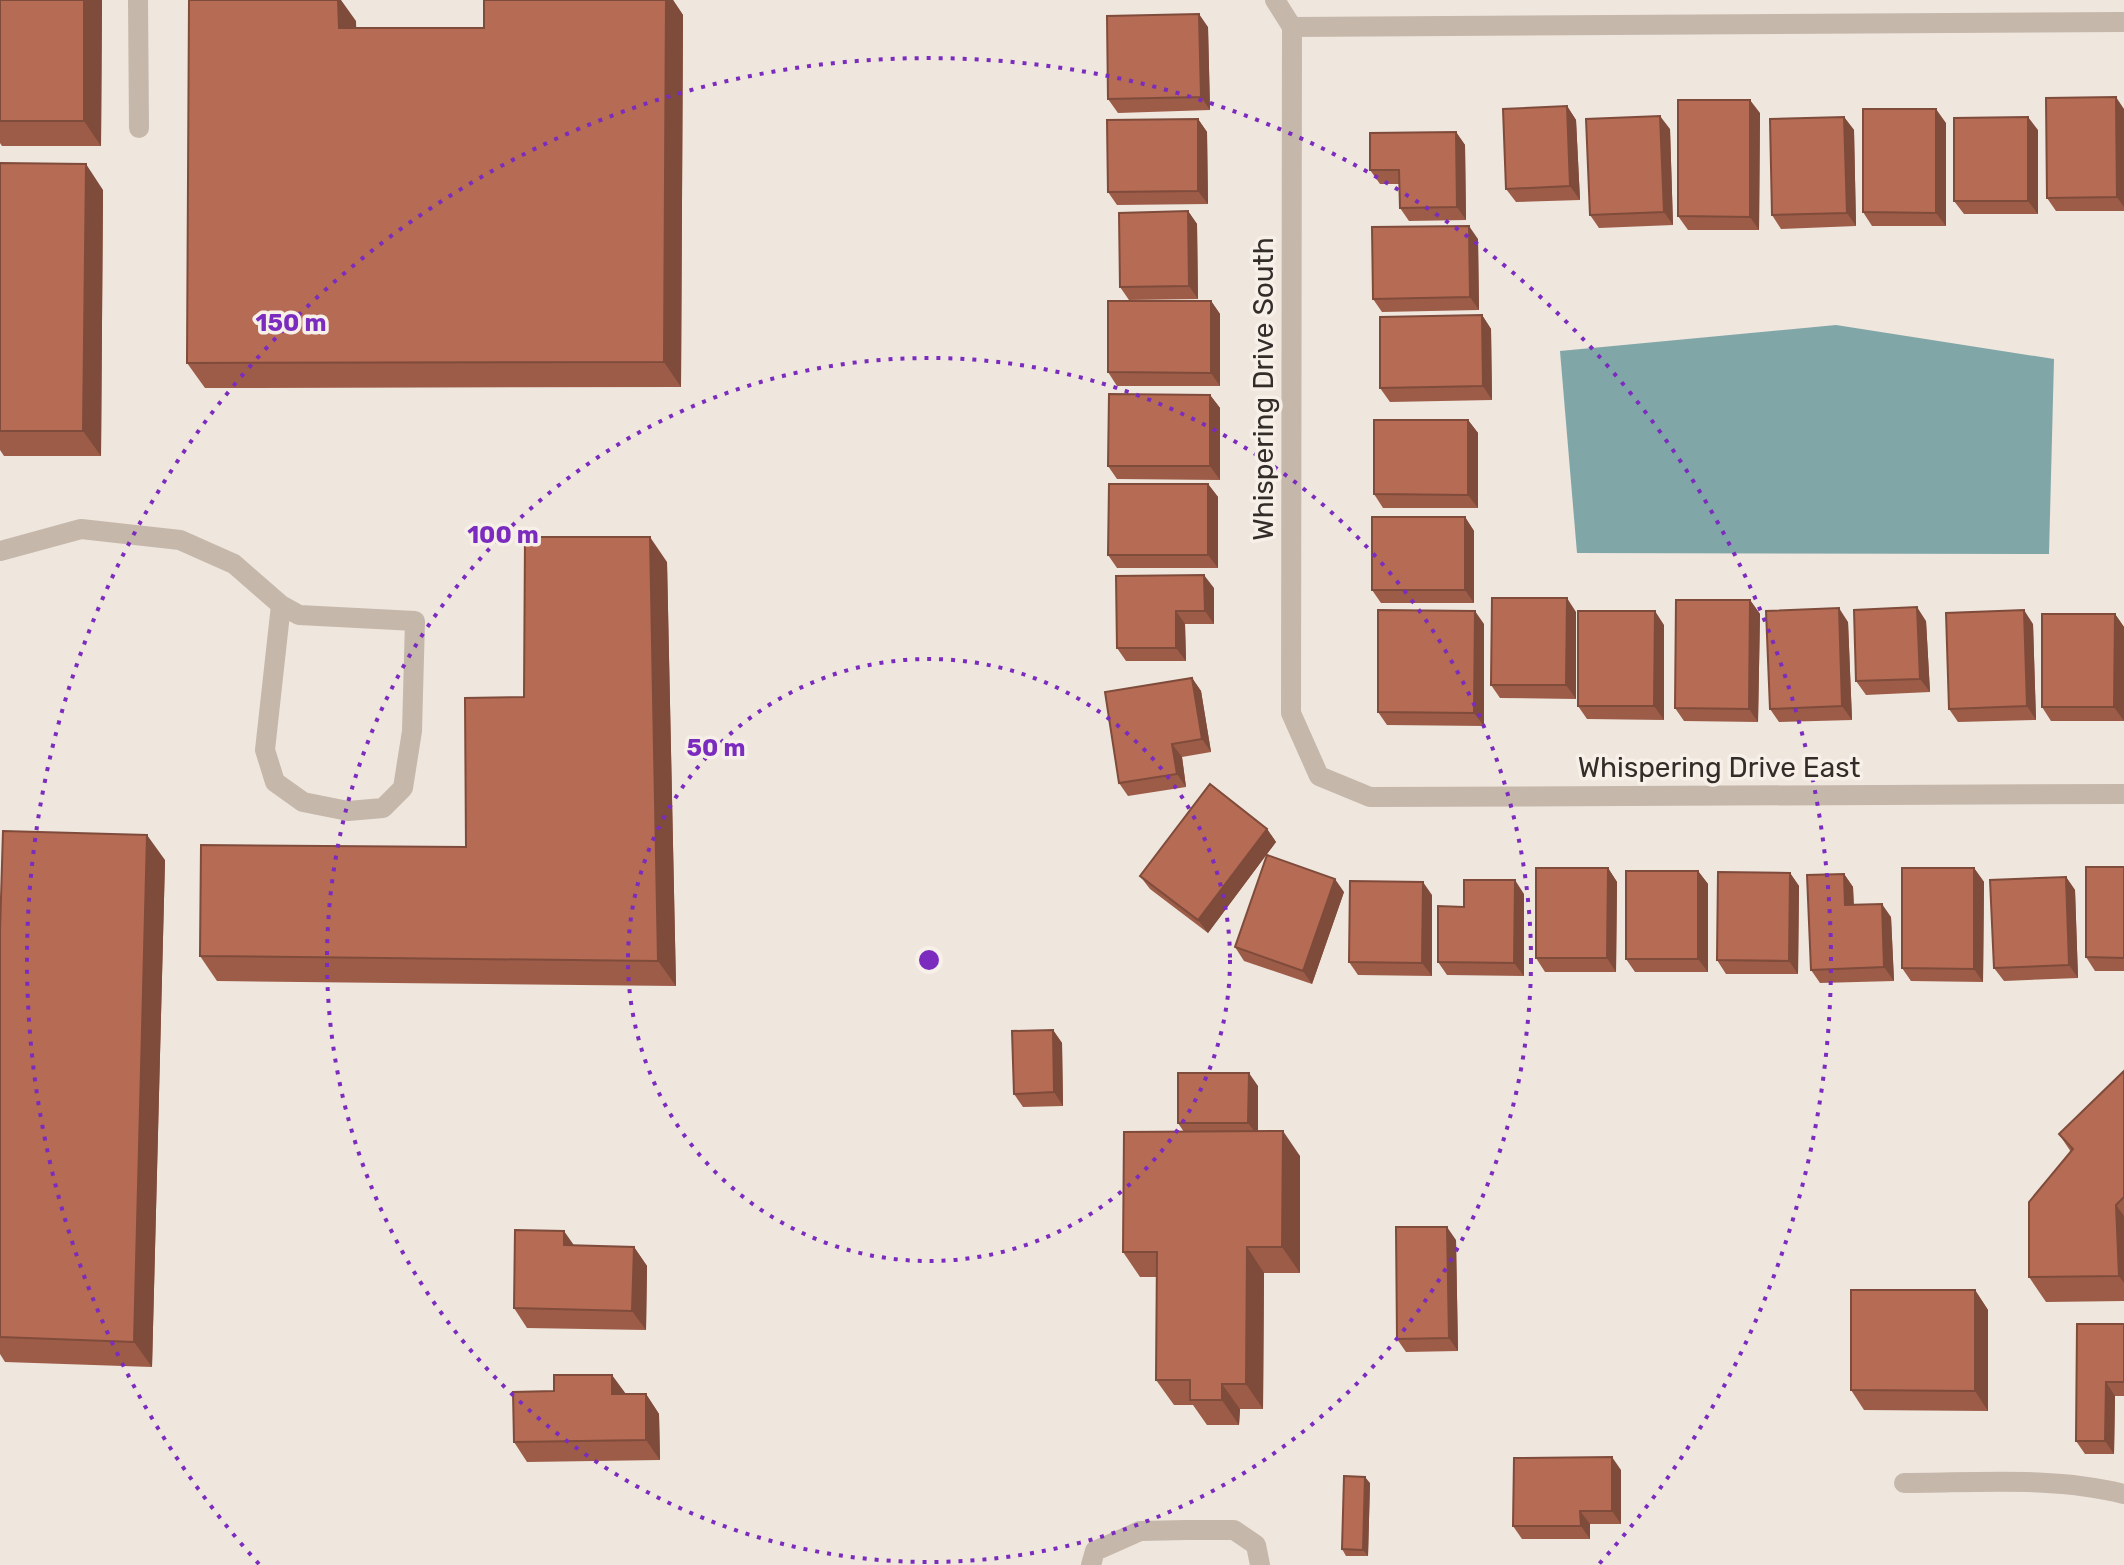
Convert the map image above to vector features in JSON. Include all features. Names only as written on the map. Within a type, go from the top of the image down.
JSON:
[{"type":"street","points":[[138,0],[139,128]]},
{"type":"street","points":[[1275,0],[1292,27],[2124,22]]},
{"type":"street","name":"Whispering Drive South","points":[[1292,27],[1291,713],[1319,776]]},
{"type":"street","points":[[0,551],[81,529],[180,540],[234,564],[281,605],[299,615],[415,621],[412,731],[403,788],[383,808],[348,811],[303,802],[275,782],[265,750],[281,605]]},
{"type":"street","name":"Whispering Drive East","points":[[1319,776],[1370,797],[2124,794]]},
{"type":"street","points":[[1904,1483],[2017,1483],[2102,1488],[2124,1494]]},
{"type":"street","points":[[1091,1565],[1095,1551],[1140,1531],[1186,1530],[1234,1530],[1256,1545],[1260,1565]]},
{"type":"water","points":[[1836,325],[2054,359],[2049,554],[1577,553],[1560,351]]},
{"type":"building","points":[[0,0],[84,0],[84,121],[0,121]]},
{"type":"building","points":[[189,0],[338,0],[339,28],[484,28],[484,0],[666,0],[664,362],[187,363]]},
{"type":"building","points":[[1199,14],[1201,97],[1108,99],[1107,16]]},
{"type":"building","points":[[2116,97],[2117,197],[2047,198],[2046,98]]},
{"type":"building","points":[[1678,100],[1750,100],[1750,217],[1678,216]]},
{"type":"building","points":[[1567,106],[1570,186],[1506,189],[1503,109]]},
{"type":"building","points":[[1863,109],[1936,109],[1936,213],[1863,212]]},
{"type":"building","points":[[1660,116],[1664,212],[1590,215],[1586,119]]},
{"type":"building","points":[[1844,117],[1847,213],[1772,215],[1770,119]]},
{"type":"building","points":[[2028,117],[2028,201],[1954,201],[1954,118]]},
{"type":"building","points":[[1198,119],[1198,191],[1108,192],[1107,120]]},
{"type":"building","points":[[1456,132],[1457,207],[1400,208],[1399,170],[1370,170],[1370,133]]},
{"type":"building","points":[[0,163],[86,164],[83,431],[0,431]]},
{"type":"building","points":[[1188,211],[1189,286],[1120,287],[1119,213]]},
{"type":"building","points":[[1469,226],[1470,297],[1373,299],[1372,227]]},
{"type":"building","points":[[1108,301],[1211,301],[1211,373],[1108,372]]},
{"type":"building","points":[[1482,315],[1483,386],[1380,388],[1380,317]]},
{"type":"building","points":[[1109,394],[1210,395],[1210,466],[1108,466]]},
{"type":"building","points":[[1374,420],[1468,420],[1468,495],[1374,494]]},
{"type":"building","points":[[1109,484],[1208,484],[1208,555],[1108,555]]},
{"type":"building","points":[[1372,517],[1465,517],[1465,590],[1372,590]]},
{"type":"building","points":[[525,537],[650,537],[658,961],[200,956],[201,845],[466,847],[465,698],[524,697]]},
{"type":"building","points":[[1204,575],[1205,611],[1176,611],[1176,648],[1117,648],[1116,576]]},
{"type":"building","points":[[1492,598],[1567,598],[1566,685],[1491,685]]},
{"type":"building","points":[[1676,600],[1750,600],[1749,709],[1675,708]]},
{"type":"building","points":[[1917,607],[1920,679],[1856,681],[1854,610]]},
{"type":"building","points":[[1839,608],[1842,706],[1770,709],[1766,611]]},
{"type":"building","points":[[1378,610],[1475,611],[1474,713],[1378,712]]},
{"type":"building","points":[[2024,610],[2027,706],[1949,709],[1946,613]]},
{"type":"building","points":[[1578,611],[1655,611],[1654,706],[1578,706]]},
{"type":"building","points":[[2042,614],[2115,614],[2114,707],[2042,707]]},
{"type":"building","points":[[1192,678],[1202,739],[1172,744],[1177,774],[1119,783],[1105,692]]},
{"type":"building","points":[[1210,784],[1267,829],[1198,920],[1140,876]]},
{"type":"building","points":[[3,831],[147,835],[134,1342],[0,1337],[0,931]]},
{"type":"building","points":[[1267,855],[1335,879],[1303,971],[1235,947]]},
{"type":"building","points":[[2086,867],[2124,867],[2124,958],[2086,957]]},
{"type":"building","points":[[1536,868],[1608,868],[1607,958],[1536,958]]},
{"type":"building","points":[[1902,868],[1974,868],[1974,969],[1902,968]]},
{"type":"building","points":[[1626,871],[1698,871],[1698,959],[1626,959]]},
{"type":"building","points":[[1718,872],[1790,873],[1789,961],[1717,960]]},
{"type":"building","points":[[1844,874],[1845,905],[1882,904],[1884,967],[1811,970],[1807,875]]},
{"type":"building","points":[[2066,877],[2069,965],[1994,968],[1990,880]]},
{"type":"building","points":[[1464,880],[1515,880],[1514,963],[1438,962],[1438,906],[1464,907]]},
{"type":"building","points":[[1350,881],[1423,882],[1422,963],[1349,962]]},
{"type":"building","points":[[1053,1030],[1054,1092],[1014,1094],[1012,1031]]},
{"type":"building","points":[[2124,1071],[2124,1197],[2116,1205],[2119,1276],[2029,1277],[2029,1202],[2073,1149],[2059,1134]]},
{"type":"building","points":[[1178,1073],[1249,1073],[1248,1123],[1178,1123]]},
{"type":"building","points":[[1283,1131],[1282,1247],[1247,1247],[1246,1384],[1222,1384],[1222,1400],[1190,1400],[1190,1380],[1156,1380],[1157,1252],[1123,1252],[1124,1132]]},
{"type":"building","points":[[1396,1227],[1447,1227],[1449,1338],[1397,1339]]},
{"type":"building","points":[[515,1230],[564,1231],[564,1245],[634,1247],[632,1311],[514,1308]]},
{"type":"building","points":[[1851,1290],[1975,1290],[1975,1391],[1851,1390]]},
{"type":"building","points":[[2077,1324],[2124,1324],[2124,1382],[2106,1382],[2105,1441],[2076,1441]]},
{"type":"building","points":[[554,1375],[612,1375],[612,1394],[646,1394],[646,1440],[514,1442],[513,1392],[554,1391]]},
{"type":"building","points":[[1612,1457],[1612,1511],[1580,1511],[1581,1526],[1513,1526],[1514,1458]]},
{"type":"building","points":[[1344,1476],[1365,1477],[1363,1550],[1342,1549]]}]
